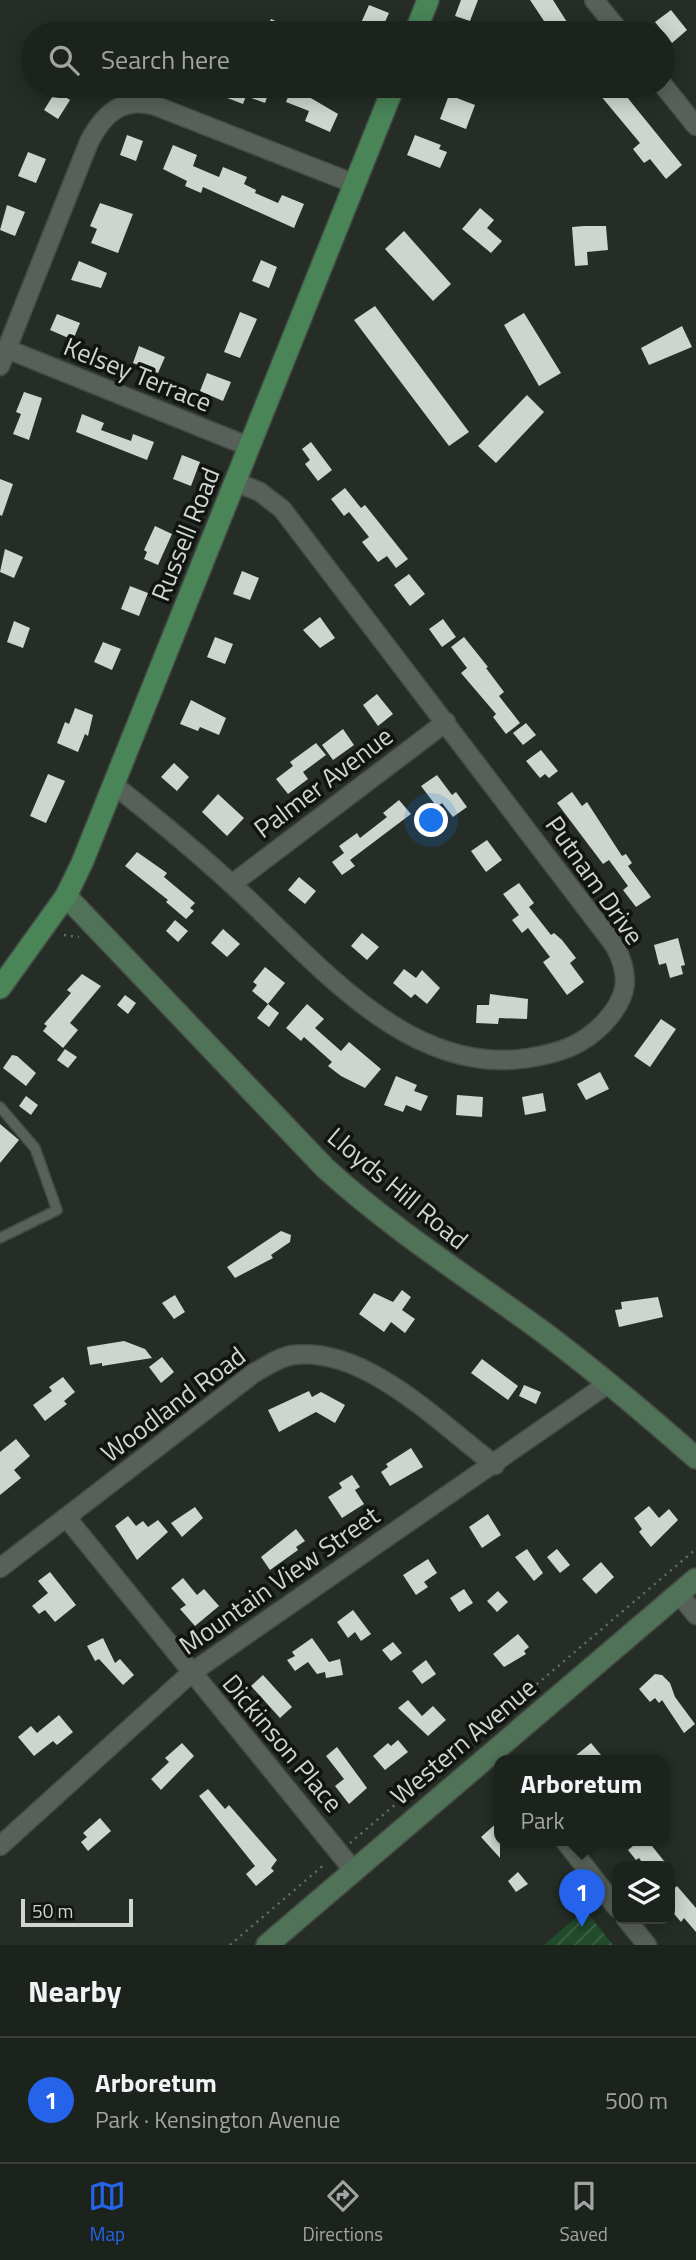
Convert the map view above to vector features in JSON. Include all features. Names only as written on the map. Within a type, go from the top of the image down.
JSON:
[{"type":"main road","points":[[420,21],[428,0]]},
{"type":"main road","name":"Russell Road","points":[[4,975],[66,896],[114,785],[389,98]]},
{"type":"main road","name":"Lloyds Hill Road","points":[[66,896],[350,1191],[391,1226],[539,1329],[609,1383],[696,1458]]},
{"type":"main road","name":"Western Avenue","points":[[499,1755],[696,1579]]},
{"type":"main road","name":"Western Avenue","points":[[267,1945],[354,1871],[494,1759]]},
{"type":"street","points":[[594,0],[611,21]]},
{"type":"street","points":[[673,98],[696,126]]},
{"type":"street","points":[[3,358],[89,142],[102,119],[117,107],[137,102],[156,106],[355,184]]},
{"type":"street","name":"Kelsey Terrace","points":[[3,358],[250,447]]},
{"type":"street","name":"Putnam Drive","points":[[114,785],[232,884],[324,969],[398,1030],[418,1041],[463,1057],[501,1061],[550,1054],[584,1041],[619,1002],[626,982],[624,963],[615,946],[282,509],[260,492],[236,482]]},
{"type":"street","name":"Palmer Avenue","points":[[232,884],[446,722]]},
{"type":"street","name":"Woodland Road","points":[[0,1567],[254,1373],[292,1355],[344,1360],[371,1371],[495,1465]]},
{"type":"street","name":"Mountain View Street","points":[[0,1846],[191,1674],[343,1566],[495,1465],[609,1383]]},
{"type":"street","name":"Dickinson Place","points":[[66,1517],[191,1674],[354,1871]]},
{"type":"street","points":[[679,1594],[696,1615]]},
{"type":"street","points":[[569,1846],[612,1902]]},
{"type":"street","points":[[630,1924],[647,1945]]},
{"type":"lane","points":[[0,1107],[35,1148],[57,1210],[0,1238]]},
{"type":"path","points":[[230,1945],[696,1549]]},
{"type":"green space","points":[[585,1910],[613,1945],[544,1945]]},
{"type":"building","points":[[461,0],[478,0],[470,21],[455,16]]},
{"type":"building","points":[[530,0],[553,0],[566,21],[544,21]]},
{"type":"building","points":[[369,5],[389,13],[385,21],[362,21]]},
{"type":"building","points":[[671,10],[687,30],[675,40],[675,21],[656,21]]},
{"type":"building","points":[[52,98],[70,100],[58,119],[44,110]]},
{"type":"building","points":[[227,98],[245,98],[243,104]]},
{"type":"building","points":[[251,98],[267,98],[265,103]]},
{"type":"building","points":[[288,98],[311,98],[338,114],[330,132],[305,121],[309,111],[286,102]]},
{"type":"building","points":[[448,98],[457,98],[475,105],[466,129],[440,119]]},
{"type":"building","points":[[602,98],[628,98],[682,165],[666,179],[650,159],[644,163],[633,149],[640,143]]},
{"type":"building","points":[[127,135],[143,141],[136,161],[120,155]]},
{"type":"building","points":[[415,135],[441,145],[439,149],[447,152],[440,168],[407,155]]},
{"type":"building","points":[[173,145],[197,155],[193,166],[219,177],[223,167],[247,177],[244,184],[256,190],[255,193],[278,203],[282,195],[304,204],[294,228],[203,187],[201,193],[185,186],[187,181],[163,169]]},
{"type":"building","points":[[28,152],[46,159],[36,183],[18,176]]},
{"type":"building","points":[[100,203],[133,214],[118,253],[91,243],[97,229],[90,226]]},
{"type":"building","points":[[7,205],[25,212],[15,236],[0,230]]},
{"type":"building","points":[[480,208],[494,220],[487,228],[502,241],[491,253],[462,229]]},
{"type":"building","points":[[606,226],[608,250],[587,252],[588,265],[575,266],[572,227]]},
{"type":"building","points":[[404,231],[451,284],[433,301],[385,249]]},
{"type":"building","points":[[261,260],[277,267],[269,288],[252,281]]},
{"type":"building","points":[[79,261],[107,273],[101,288],[71,280]]},
{"type":"building","points":[[375,306],[469,432],[449,446],[354,320]]},
{"type":"building","points":[[240,312],[257,319],[240,358],[224,352]]},
{"type":"building","points":[[524,313],[561,373],[539,386],[504,325]]},
{"type":"building","points":[[57,314],[80,323],[73,340],[50,330]]},
{"type":"building","points":[[682,326],[692,347],[649,365],[641,348]]},
{"type":"building","points":[[139,346],[165,357],[158,373],[133,363]]},
{"type":"building","points":[[207,373],[231,382],[223,401],[200,391]]},
{"type":"building","points":[[24,392],[42,398],[29,440],[13,434],[21,414],[16,412]]},
{"type":"building","points":[[527,395],[544,412],[496,463],[478,446]]},
{"type":"building","points":[[82,414],[104,423],[101,430],[131,441],[133,434],[154,442],[147,460],[76,432]]},
{"type":"building","points":[[311,442],[332,470],[318,481],[305,464],[310,460],[302,449]]},
{"type":"building","points":[[182,455],[200,462],[191,486],[173,479]]},
{"type":"building","points":[[0,479],[13,484],[2,516],[0,515]]},
{"type":"building","points":[[345,488],[361,508],[365,505],[408,559],[396,568],[387,556],[378,562],[362,542],[369,537],[349,512],[344,516],[331,499]]},
{"type":"building","points":[[155,526],[172,534],[158,565],[144,559],[147,552],[144,550]]},
{"type":"building","points":[[5,549],[23,557],[14,578],[0,572]]},
{"type":"building","points":[[242,571],[259,578],[250,600],[233,594]]},
{"type":"building","points":[[409,574],[425,594],[410,606],[394,585]]},
{"type":"building","points":[[130,586],[148,593],[139,616],[121,609]]},
{"type":"building","points":[[320,617],[335,638],[320,648],[303,630]]},
{"type":"building","points":[[443,619],[456,637],[442,647],[429,629]]},
{"type":"building","points":[[14,621],[30,628],[23,648],[7,642]]},
{"type":"building","points":[[215,637],[233,644],[225,664],[207,657]]},
{"type":"building","points":[[464,637],[488,667],[486,668],[504,692],[499,696],[520,723],[506,734],[493,717],[496,714],[461,673],[467,668],[451,647]]},
{"type":"building","points":[[103,642],[121,649],[112,670],[94,662]]},
{"type":"building","points":[[377,694],[393,714],[378,726],[363,705]]},
{"type":"building","points":[[191,700],[226,718],[219,735],[200,727],[198,731],[180,724]]},
{"type":"building","points":[[75,708],[93,715],[88,736],[85,734],[78,752],[57,743],[65,722],[69,724]]},
{"type":"building","points":[[526,723],[536,735],[523,745],[513,733]]},
{"type":"building","points":[[343,729],[354,745],[333,760],[322,745]]},
{"type":"building","points":[[316,743],[326,755],[303,772],[308,779],[288,794],[276,779],[293,766],[290,762]]},
{"type":"building","points":[[541,750],[558,771],[549,778],[545,774],[540,778],[526,761]]},
{"type":"building","points":[[174,763],[189,777],[177,791],[161,777]]},
{"type":"building","points":[[48,774],[65,781],[46,823],[30,816]]},
{"type":"building","points":[[437,775],[452,795],[456,792],[467,807],[453,817],[442,803],[437,807],[421,786]]},
{"type":"building","points":[[572,792],[582,806],[587,802],[622,856],[626,854],[632,863],[628,866],[651,897],[636,907],[623,890],[628,886],[609,860],[603,864],[557,803]]},
{"type":"building","points":[[218,794],[244,818],[227,836],[202,812]]},
{"type":"building","points":[[399,800],[411,814],[350,860],[355,866],[342,875],[332,862],[344,853],[339,846],[357,833],[360,838],[387,817],[383,813]]},
{"type":"building","points":[[487,840],[502,860],[486,872],[471,851]]},
{"type":"building","points":[[137,852],[167,873],[164,877],[195,903],[190,908],[194,911],[186,919],[166,902],[168,900],[125,866]]},
{"type":"building","points":[[299,877],[316,891],[305,904],[288,890]]},
{"type":"building","points":[[519,883],[534,903],[529,907],[551,935],[554,933],[562,940],[576,958],[570,963],[584,982],[567,995],[543,962],[550,957],[528,928],[522,933],[512,920],[519,915],[503,894]]},
{"type":"building","points":[[175,920],[188,931],[178,942],[166,931]]},
{"type":"building","points":[[223,929],[240,944],[227,957],[211,943]]},
{"type":"building","points":[[362,933],[379,947],[367,960],[351,946]]},
{"type":"building","points":[[678,938],[685,965],[681,966],[683,974],[670,978],[666,963],[659,965],[654,945]]},
{"type":"building","points":[[265,967],[285,983],[268,1004],[252,991],[257,985],[253,982]]},
{"type":"building","points":[[404,969],[416,978],[422,970],[440,988],[427,1004],[415,994],[411,998],[393,983]]},
{"type":"building","points":[[82,974],[101,986],[70,1023],[78,1030],[63,1048],[43,1031],[47,1026],[44,1024],[71,993],[67,990]]},
{"type":"building","points":[[490,994],[528,999],[527,1019],[499,1018],[498,1024],[476,1023],[477,1005],[489,1005]]},
{"type":"building","points":[[125,995],[136,1003],[128,1014],[117,1005]]},
{"type":"building","points":[[268,1004],[279,1013],[269,1027],[257,1018]]},
{"type":"building","points":[[307,1004],[324,1019],[315,1028],[341,1051],[349,1042],[381,1069],[365,1088],[341,1076],[328,1066],[332,1062],[304,1037],[301,1041],[286,1028]]},
{"type":"building","points":[[661,1019],[676,1029],[650,1067],[634,1056]]},
{"type":"building","points":[[65,1049],[77,1057],[68,1068],[57,1060]]},
{"type":"building","points":[[12,1055],[17,1056],[36,1073],[26,1086],[3,1068]]},
{"type":"building","points":[[600,1072],[609,1089],[586,1100],[577,1084]]},
{"type":"building","points":[[396,1076],[417,1085],[414,1091],[428,1096],[421,1111],[406,1105],[403,1112],[384,1105]]},
{"type":"building","points":[[543,1093],[546,1111],[525,1115],[522,1097]]},
{"type":"building","points":[[457,1095],[483,1097],[482,1117],[456,1115]]},
{"type":"building","points":[[26,1096],[38,1105],[31,1115],[19,1106]]},
{"type":"building","points":[[0,1124],[19,1140],[0,1163]]},
{"type":"building","points":[[281,1231],[291,1235],[290,1242],[271,1255],[273,1258],[235,1278],[227,1267]]},
{"type":"building","points":[[402,1290],[411,1297],[402,1310],[415,1319],[405,1333],[391,1322],[384,1332],[359,1314],[374,1293],[393,1302]]},
{"type":"building","points":[[175,1295],[185,1312],[174,1319],[162,1303]]},
{"type":"building","points":[[658,1297],[663,1317],[619,1327],[615,1310],[622,1309],[621,1302]]},
{"type":"building","points":[[124,1341],[145,1349],[152,1358],[102,1366],[102,1363],[90,1365],[87,1347]]},
{"type":"building","points":[[162,1357],[174,1372],[161,1383],[149,1367]]},
{"type":"building","points":[[482,1359],[518,1386],[508,1400],[471,1373]]},
{"type":"building","points":[[63,1377],[75,1392],[64,1401],[67,1404],[45,1421],[33,1405],[52,1391],[49,1387]]},
{"type":"building","points":[[524,1385],[541,1392],[536,1404],[519,1396]]},
{"type":"building","points":[[309,1391],[312,1397],[321,1392],[345,1405],[335,1423],[316,1412],[279,1432],[268,1410]]},
{"type":"building","points":[[16,1439],[30,1456],[14,1470],[21,1478],[0,1495],[0,1452]]},
{"type":"building","points":[[411,1448],[423,1467],[390,1486],[381,1472],[388,1467],[386,1464]]},
{"type":"building","points":[[352,1475],[360,1487],[355,1490],[364,1504],[342,1518],[328,1497],[342,1488],[339,1483]]},
{"type":"building","points":[[649,1506],[659,1518],[669,1509],[678,1520],[651,1547],[639,1532],[642,1529],[634,1518]]},
{"type":"building","points":[[195,1507],[203,1518],[182,1537],[171,1523]]},
{"type":"building","points":[[488,1514],[501,1535],[482,1548],[469,1527]]},
{"type":"building","points":[[128,1516],[136,1526],[143,1521],[148,1527],[158,1520],[168,1532],[137,1560],[115,1526]]},
{"type":"building","points":[[296,1529],[305,1541],[296,1547],[298,1550],[270,1570],[261,1557]]},
{"type":"building","points":[[527,1549],[543,1573],[534,1581],[515,1557]]},
{"type":"building","points":[[557,1549],[570,1565],[560,1573],[547,1557]]},
{"type":"building","points":[[428,1559],[437,1573],[424,1582],[428,1587],[416,1595],[403,1575]]},
{"type":"building","points":[[601,1562],[614,1577],[596,1594],[582,1579]]},
{"type":"building","points":[[50,1572],[76,1605],[55,1622],[45,1610],[39,1614],[32,1606],[48,1593],[38,1581]]},
{"type":"building","points":[[183,1578],[197,1595],[204,1589],[219,1606],[195,1626],[180,1609],[186,1605],[171,1588]]},
{"type":"building","points":[[464,1589],[473,1603],[459,1612],[450,1598]]},
{"type":"building","points":[[498,1591],[508,1602],[497,1612],[487,1601]]},
{"type":"building","points":[[353,1610],[371,1634],[361,1641],[355,1632],[348,1638],[337,1622]]},
{"type":"building","points":[[518,1634],[529,1647],[524,1651],[526,1654],[504,1667],[493,1654]]},
{"type":"building","points":[[103,1638],[115,1663],[120,1659],[134,1675],[123,1685],[99,1659],[95,1661],[87,1646]]},
{"type":"building","points":[[312,1638],[329,1662],[340,1659],[343,1675],[326,1678],[325,1672],[317,1674],[308,1662],[295,1671],[287,1660],[295,1656],[292,1652]]},
{"type":"building","points":[[393,1642],[402,1653],[391,1661],[382,1650]]},
{"type":"building","points":[[426,1660],[436,1674],[422,1684],[412,1671]]},
{"type":"building","points":[[655,1674],[662,1675],[670,1683],[675,1697],[695,1724],[684,1733],[662,1700],[659,1703],[655,1698],[650,1702],[639,1689]]},
{"type":"building","points":[[263,1675],[292,1707],[280,1718],[251,1686]]},
{"type":"building","points":[[408,1700],[422,1716],[433,1706],[446,1720],[428,1736],[398,1708]]},
{"type":"building","points":[[59,1715],[73,1732],[57,1745],[53,1741],[34,1756],[18,1737],[31,1726],[37,1733]]},
{"type":"building","points":[[398,1740],[408,1752],[385,1770],[373,1756],[388,1743],[391,1746]]},
{"type":"building","points":[[182,1743],[194,1756],[161,1790],[151,1779],[169,1762],[165,1758]]},
{"type":"building","points":[[591,1743],[601,1755],[576,1755]]},
{"type":"building","points":[[337,1747],[367,1788],[349,1804],[335,1786],[344,1779],[326,1756]]},
{"type":"building","points":[[208,1789],[225,1809],[229,1805],[277,1860],[271,1868],[274,1871],[256,1886],[246,1874],[255,1866],[199,1796]]},
{"type":"building","points":[[100,1818],[111,1831],[88,1851],[81,1842],[87,1837],[83,1833]]},
{"type":"building","points":[[494,1825],[494,1846],[500,1846],[500,1858],[481,1837]]},
{"type":"building","points":[[633,1846],[652,1846],[664,1861],[641,1861],[639,1858],[636,1860],[628,1850]]},
{"type":"building","points":[[518,1872],[528,1884],[516,1892],[508,1881]]},
{"type":"building","points":[[677,1886],[696,1908],[696,1932],[684,1918],[681,1922],[675,1915]]},
{"type":"place","name":"Arboretum","points":[[582,1927]]}]
